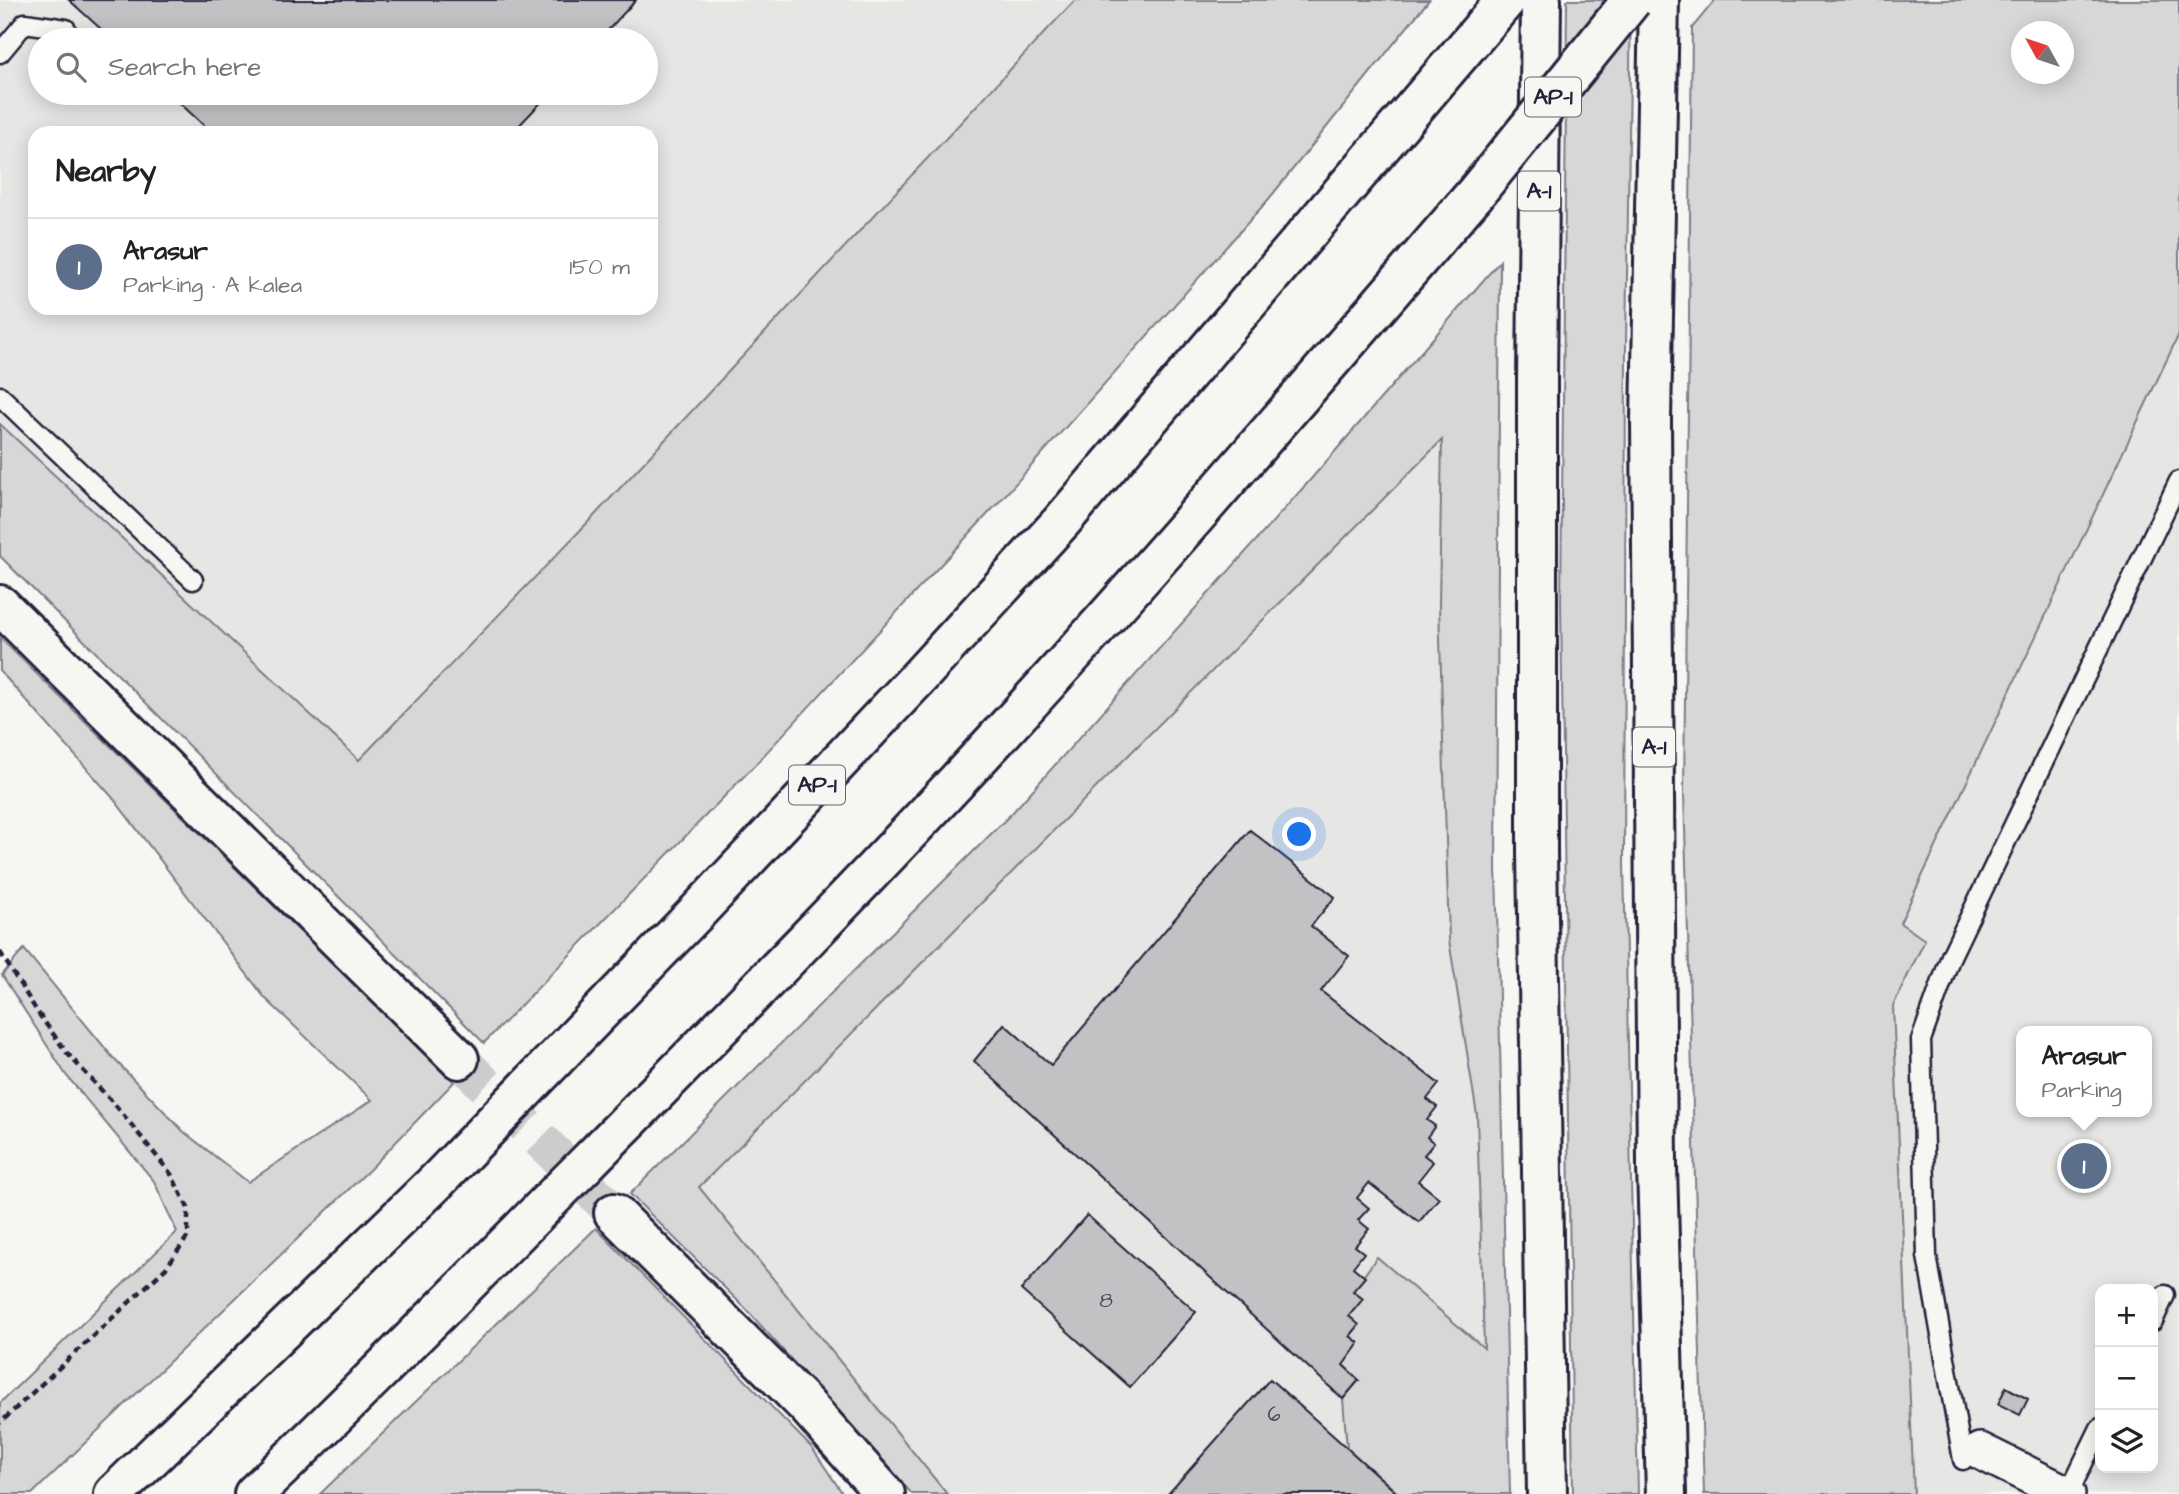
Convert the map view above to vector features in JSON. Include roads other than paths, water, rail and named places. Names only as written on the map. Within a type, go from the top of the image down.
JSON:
[{"type":"main road","name":"AP-1","points":[[114,1494],[437,1181],[701,908],[919,677],[1062,521],[1506,0]]},
{"type":"main road","name":"A-1","points":[[1541,0],[1537,381],[1538,852],[1547,1494]]},
{"type":"main road","name":"AP-1","points":[[254,1494],[332,1420],[648,1101],[986,750],[1213,499],[1475,194],[1632,0]]},
{"type":"main road","name":"A-1","points":[[1659,0],[1651,421],[1657,1166],[1666,1494]]},
{"type":"main road","points":[[0,604],[459,1059]]},
{"type":"main road","points":[[614,1213],[806,1405],[885,1494]]},
{"type":"street","points":[[1971,1456],[2068,1494]]},
{"type":"lane","points":[[0,53],[25,23],[59,28]]},
{"type":"lane","points":[[0,396],[193,580]]},
{"type":"lane","points":[[1971,1456],[1927,1256],[1921,1040],[1951,956],[2179,481]]},
{"type":"lane","points":[[2158,1311],[2165,1296]]},
{"type":"lane","points":[[2068,1494],[2095,1439]]},
{"type":"tunnel","points":[[459,1059],[614,1213]]},
{"type":"place","name":"Arasur","points":[[2084,1166]]}]
